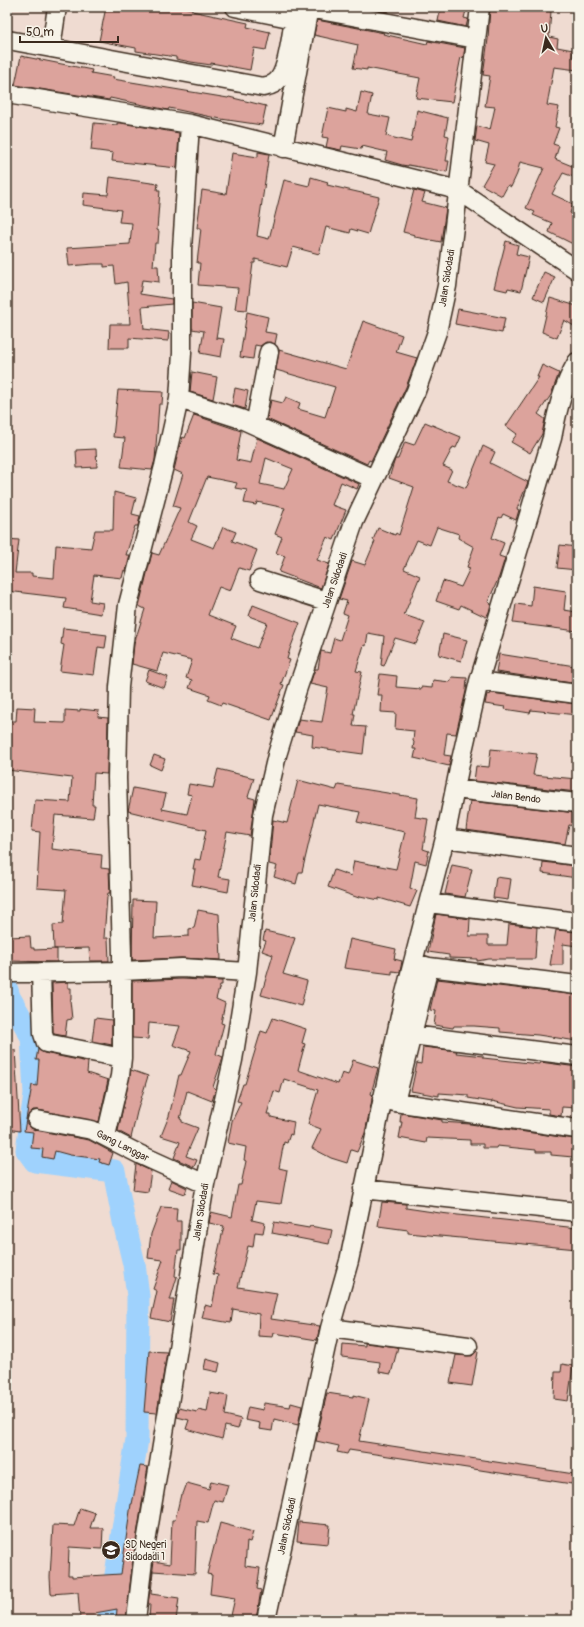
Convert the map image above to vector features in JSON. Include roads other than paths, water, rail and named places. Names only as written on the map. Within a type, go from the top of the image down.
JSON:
[{"type":"street","points":[[51,48],[57,7]]},
{"type":"street","points":[[235,7],[302,10],[476,39]]},
{"type":"street","name":"Jalan Sidodadi","points":[[136,1620],[143,1561],[205,1184],[233,1060],[247,972],[263,815],[277,755],[326,602],[354,522],[416,391],[437,332],[447,286],[480,7]]},
{"type":"street","points":[[8,40],[264,87],[273,84],[279,79],[285,69],[302,10]]},
{"type":"street","points":[[282,148],[302,10]]},
{"type":"street","points":[[7,94],[190,124],[282,148],[458,190],[577,270]]},
{"type":"street","points":[[106,1136],[120,1076],[122,1058],[123,971],[117,778],[119,688],[128,605],[164,466],[179,399],[182,353],[182,249],[190,124]]},
{"type":"street","points":[[255,425],[269,352]]},
{"type":"street","name":"Jalan Sidodadi","points":[[266,1620],[330,1328],[350,1261],[363,1189],[388,1100],[421,964],[429,903],[445,838],[479,681],[552,438],[559,405],[570,374],[577,362]]},
{"type":"street","points":[[179,399],[241,419],[374,478]]},
{"type":"street","points":[[260,580],[326,602]]},
{"type":"street","points":[[479,681],[577,694]]},
{"type":"street","name":"Jalan Bendo","points":[[455,789],[577,803]]},
{"type":"street","points":[[445,838],[577,856]]},
{"type":"street","points":[[429,903],[577,922]]},
{"type":"street","points":[[577,985],[421,964],[412,1035],[388,1100],[577,1129]]},
{"type":"street","points":[[10,972],[123,971],[182,968],[247,972]]},
{"type":"street","points":[[41,972],[43,1034],[46,1043],[122,1058]]},
{"type":"street","points":[[412,1035],[577,1056]]},
{"type":"street","name":"Gang Langgar","points":[[37,1120],[92,1130],[141,1155],[205,1184]]},
{"type":"street","points":[[363,1189],[577,1212]]},
{"type":"street","points":[[330,1328],[468,1346]]},
{"type":"waterway","points":[[7,990],[9,997],[32,1037],[35,1094],[27,1150],[35,1161],[114,1171],[134,1264],[138,1296],[137,1439],[109,1620]]},
{"type":"place","name":"SD Negeri Sidodadi 1","points":[[111,1550]]}]
